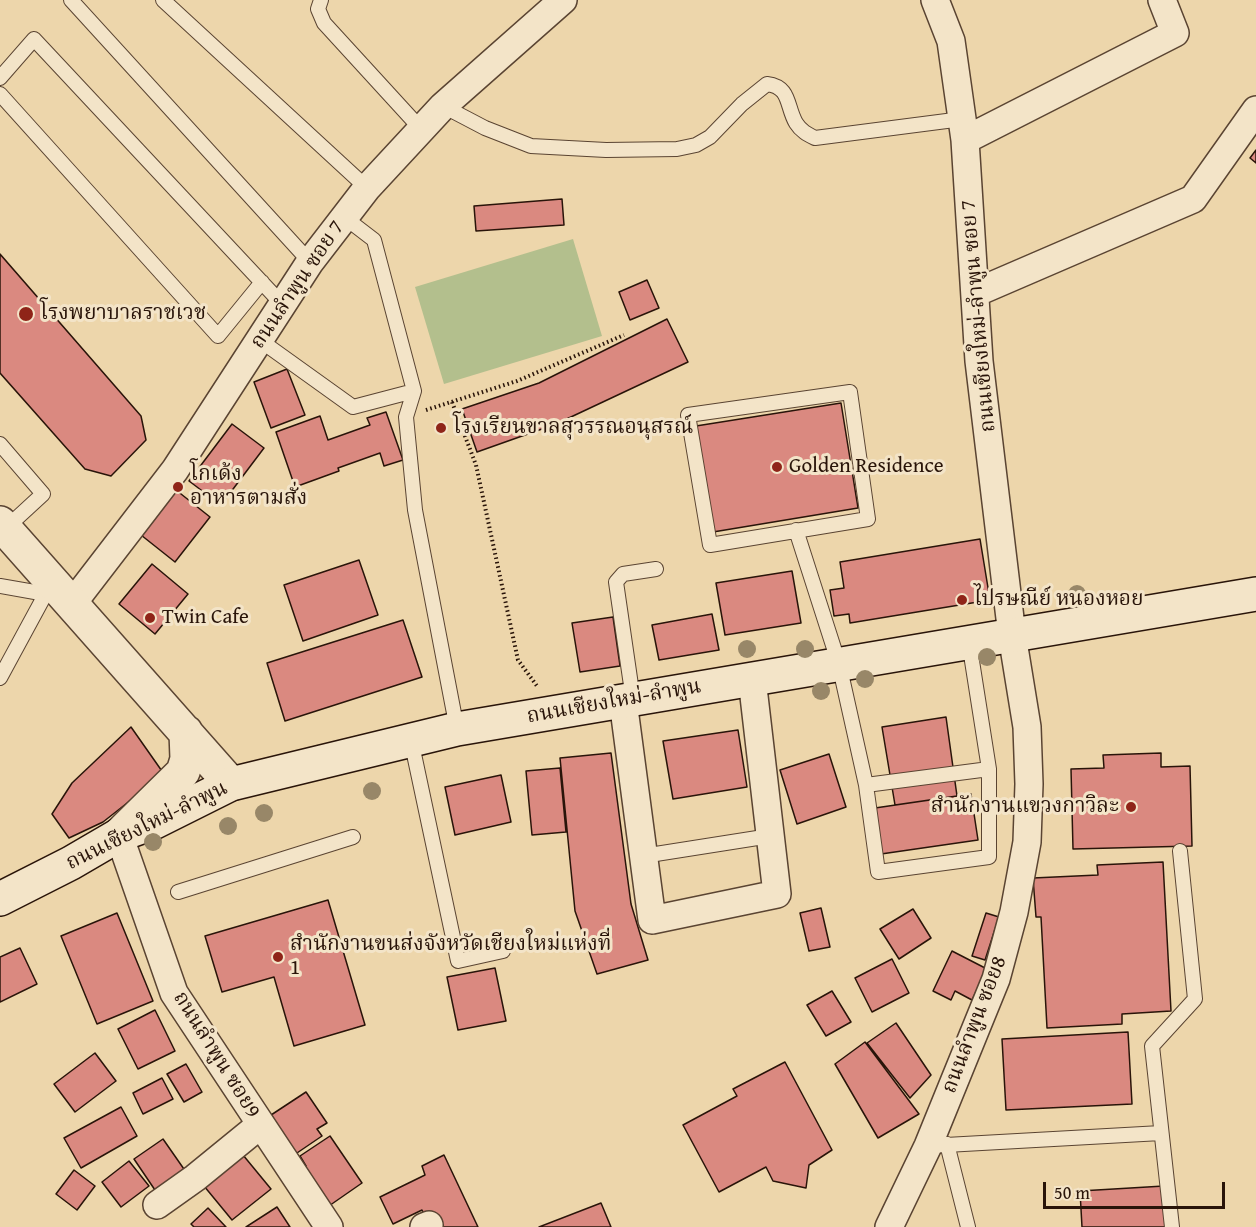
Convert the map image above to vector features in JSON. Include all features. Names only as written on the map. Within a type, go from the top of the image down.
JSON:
[{"type":"main road","points":[[2,526],[57,593],[231,784]]},
{"type":"main road","name":"ถนนเชียงใหม่-ลำพูน","points":[[0,899],[71,863],[118,835],[155,822],[231,784],[284,770],[457,729],[1256,594]]},
{"type":"main road","points":[[181,727],[247,766],[284,770]]},
{"type":"main road","points":[[118,835],[183,772],[187,759],[181,727]]},
{"type":"street","name":"ถนนลำพูน ซอย 7","points":[[57,593],[175,470],[261,341],[310,262],[367,188],[443,105],[563,0]]},
{"type":"street","name":"ถนนเชียงใหม่-ลำพูน ซอย 7","points":[[935,0],[951,41],[963,130],[979,361],[1012,635]]},
{"type":"street","points":[[963,130],[1176,33],[1162,0]]},
{"type":"street","points":[[975,293],[1193,199],[1256,110]]},
{"type":"street","name":"ถนนลำพูน ซอย8","points":[[889,1227],[937,1145],[996,979],[1014,912],[1026,842],[1029,784],[1027,727],[1012,635]]},
{"type":"street","points":[[628,700],[651,920],[777,894],[752,679]]},
{"type":"street","name":"ถนนลำพูน ซอย9","points":[[118,835],[174,993],[329,1227]]},
{"type":"street","points":[[157,1205],[195,1178],[260,1125]]},
{"type":"lane","points":[[71,0],[310,262]]},
{"type":"lane","points":[[163,0],[367,188]]},
{"type":"lane","points":[[321,0],[318,9],[324,23],[421,129]]},
{"type":"lane","points":[[0,78],[34,39],[283,305]]},
{"type":"lane","points":[[443,105],[485,128],[531,146],[606,150],[677,149],[696,145],[710,137],[742,104],[767,84],[776,85],[783,90],[796,123],[804,133],[815,138],[963,130]]},
{"type":"lane","points":[[0,94],[218,336],[262,282]]},
{"type":"lane","points":[[344,217],[374,240],[414,391],[406,417],[415,510],[457,729]]},
{"type":"lane","points":[[261,341],[353,407],[414,391]]},
{"type":"lane","points":[[850,392],[868,519],[796,530],[710,544],[688,415],[850,392]]},
{"type":"lane","points":[[0,444],[43,494],[2,526]]},
{"type":"lane","points":[[796,530],[839,664],[866,785],[878,872],[989,857],[988,768],[969,642]]},
{"type":"lane","points":[[628,700],[616,582],[623,574],[656,569]]},
{"type":"lane","points":[[0,586],[57,593],[0,678]]},
{"type":"lane","points":[[411,740],[458,962],[503,951]]},
{"type":"lane","points":[[866,785],[988,768]]},
{"type":"lane","points":[[643,856],[770,836]]},
{"type":"lane","points":[[178,892],[353,837]]},
{"type":"lane","points":[[1172,1227],[1152,1046],[1195,999],[1180,851]]},
{"type":"lane","points":[[968,1227],[937,1145],[1161,1133]]},
{"type":"path","points":[[406,417],[517,381],[624,335]]},
{"type":"path","points":[[452,402],[476,465],[518,660],[537,686]]},
{"type":"green space","points":[[573,239],[602,336],[444,384],[415,287]]},
{"type":"building","points":[[1256,150],[1256,163],[1250,158]]},
{"type":"building","points":[[562,199],[564,225],[476,231],[474,206]]},
{"type":"building","name":"โรงพยาบาลราชเวช","points":[[0,254],[141,416],[146,440],[111,476],[85,469],[0,373]]},
{"type":"building","points":[[647,280],[659,308],[630,320],[619,292]]},
{"type":"building","points":[[667,319],[688,362],[556,424],[477,452],[462,409],[539,383]]},
{"type":"building","points":[[287,369],[305,415],[271,428],[254,382]]},
{"type":"building","name":"Golden Residence","points":[[841,403],[858,508],[713,532],[696,426]]},
{"type":"building","points":[[386,412],[403,460],[384,466],[380,453],[295,487],[276,432],[320,416],[328,440],[370,425],[367,418]]},
{"type":"building","points":[[232,424],[264,448],[221,505],[189,481]]},
{"type":"building","points":[[176,490],[210,517],[175,562],[141,535]]},
{"type":"building","points":[[980,539],[990,600],[850,623],[849,614],[834,616],[830,590],[844,588],[840,562]]},
{"type":"building","points":[[359,560],[378,615],[303,641],[284,585]]},
{"type":"building","points":[[152,564],[188,594],[155,634],[119,604]]},
{"type":"building","points":[[792,571],[801,623],[725,635],[716,583]]},
{"type":"building","points":[[712,614],[719,650],[659,660],[652,625]]},
{"type":"building","points":[[613,617],[620,666],[580,672],[572,623]]},
{"type":"building","points":[[403,620],[422,677],[285,721],[267,663]]},
{"type":"building","points":[[946,717],[957,796],[895,805],[882,727]]},
{"type":"building","points":[[131,727],[164,774],[103,822],[69,838],[52,814],[72,783]]},
{"type":"building","points":[[738,730],[747,787],[673,799],[663,741]]},
{"type":"building","points":[[611,753],[631,904],[648,960],[597,974],[575,911],[560,758]]},
{"type":"building","name":"สำนักงานแขวงกาวิละ","points":[[1161,753],[1161,767],[1190,766],[1192,846],[1073,849],[1071,769],[1104,768],[1103,755]]},
{"type":"building","points":[[829,754],[846,807],[797,824],[780,770]]},
{"type":"building","points":[[560,768],[566,832],[532,835],[526,771]]},
{"type":"building","points":[[501,775],[511,822],[455,835],[445,787]]},
{"type":"building","points":[[971,794],[978,840],[881,854],[875,808]]},
{"type":"building","points":[[1163,862],[1171,1011],[1122,1014],[1122,1024],[1047,1028],[1041,917],[1036,917],[1033,878],[1098,875],[1097,865]]},
{"type":"building","name":"สำนักงานขนส่งจังหวัดเชียงใหม่แห่งที่ 1","points":[[328,900],[365,1025],[294,1046],[274,977],[222,992],[205,936]]},
{"type":"building","points":[[821,908],[830,947],[809,951],[800,913]]},
{"type":"building","points":[[913,909],[931,938],[899,959],[880,929]]},
{"type":"building","points":[[117,913],[153,1001],[97,1024],[61,936]]},
{"type":"building","points":[[986,913],[999,917],[985,960],[972,956]]},
{"type":"building","points":[[20,948],[37,984],[0,1002],[0,957]]},
{"type":"building","points":[[952,951],[987,969],[972,1000],[955,991],[951,1000],[933,991]]},
{"type":"building","points":[[892,959],[909,993],[872,1012],[855,978]]},
{"type":"building","points":[[495,968],[506,1021],[458,1030],[447,977]]},
{"type":"building","points":[[832,991],[851,1022],[826,1036],[807,1005]]},
{"type":"building","points":[[155,1010],[175,1051],[138,1069],[118,1029]]},
{"type":"building","points":[[896,1023],[931,1075],[910,1098],[867,1043]]},
{"type":"building","points":[[1128,1032],[1132,1104],[1006,1110],[1002,1039]]},
{"type":"building","points":[[865,1042],[919,1114],[878,1138],[835,1064]]},
{"type":"building","points":[[95,1053],[116,1081],[75,1112],[54,1084]]},
{"type":"building","points":[[785,1062],[832,1150],[809,1165],[806,1188],[773,1181],[766,1167],[719,1192],[683,1125],[737,1096],[733,1089]]},
{"type":"building","points":[[186,1064],[202,1092],[184,1102],[167,1074]]},
{"type":"building","points":[[162,1078],[173,1099],[143,1114],[133,1093]]},
{"type":"building","points":[[306,1092],[327,1123],[317,1129],[322,1136],[294,1155],[268,1117]]},
{"type":"building","points":[[121,1107],[137,1136],[81,1168],[64,1138]]},
{"type":"building","points":[[330,1136],[362,1183],[326,1208],[300,1170],[306,1166],[300,1156]]},
{"type":"building","points":[[163,1139],[186,1172],[157,1193],[134,1159]]},
{"type":"building","points":[[243,1155],[271,1189],[232,1220],[204,1186]]},
{"type":"building","points":[[444,1155],[478,1227],[431,1227],[422,1210],[393,1224],[380,1197],[425,1175],[422,1166]]},
{"type":"building","points":[[129,1161],[149,1186],[121,1207],[102,1182]]},
{"type":"building","points":[[74,1170],[95,1186],[77,1210],[56,1194]]},
{"type":"building","points":[[1164,1186],[1167,1227],[1082,1227],[1080,1191]]},
{"type":"building","points":[[601,1203],[611,1227],[539,1227]]},
{"type":"building","points":[[277,1207],[290,1227],[246,1227]]},
{"type":"building","points":[[208,1208],[226,1227],[194,1227],[191,1224]]},
{"type":"place","name":"โรงพยาบาลราชเวช","points":[[26,314]]},
{"type":"place","name":"โรงเรียนขาลสุวรรณอนุสรณ์","points":[[441,428]]},
{"type":"place","name":"Golden Residence","points":[[777,467]]},
{"type":"place","name":"โกเด้ง อาหารตามสั่ง","points":[[178,487]]},
{"type":"place","name":"ไปรษณีย์ หนองหอย","points":[[962,600]]},
{"type":"place","name":"Twin Cafe","points":[[150,618]]},
{"type":"place","name":"สำนักงานแขวงกาวิละ","points":[[1131,807]]},
{"type":"place","name":"สำนักงานขนส่งจังหวัดเชียงใหม่แห่งที่ 1","points":[[278,957]]}]
